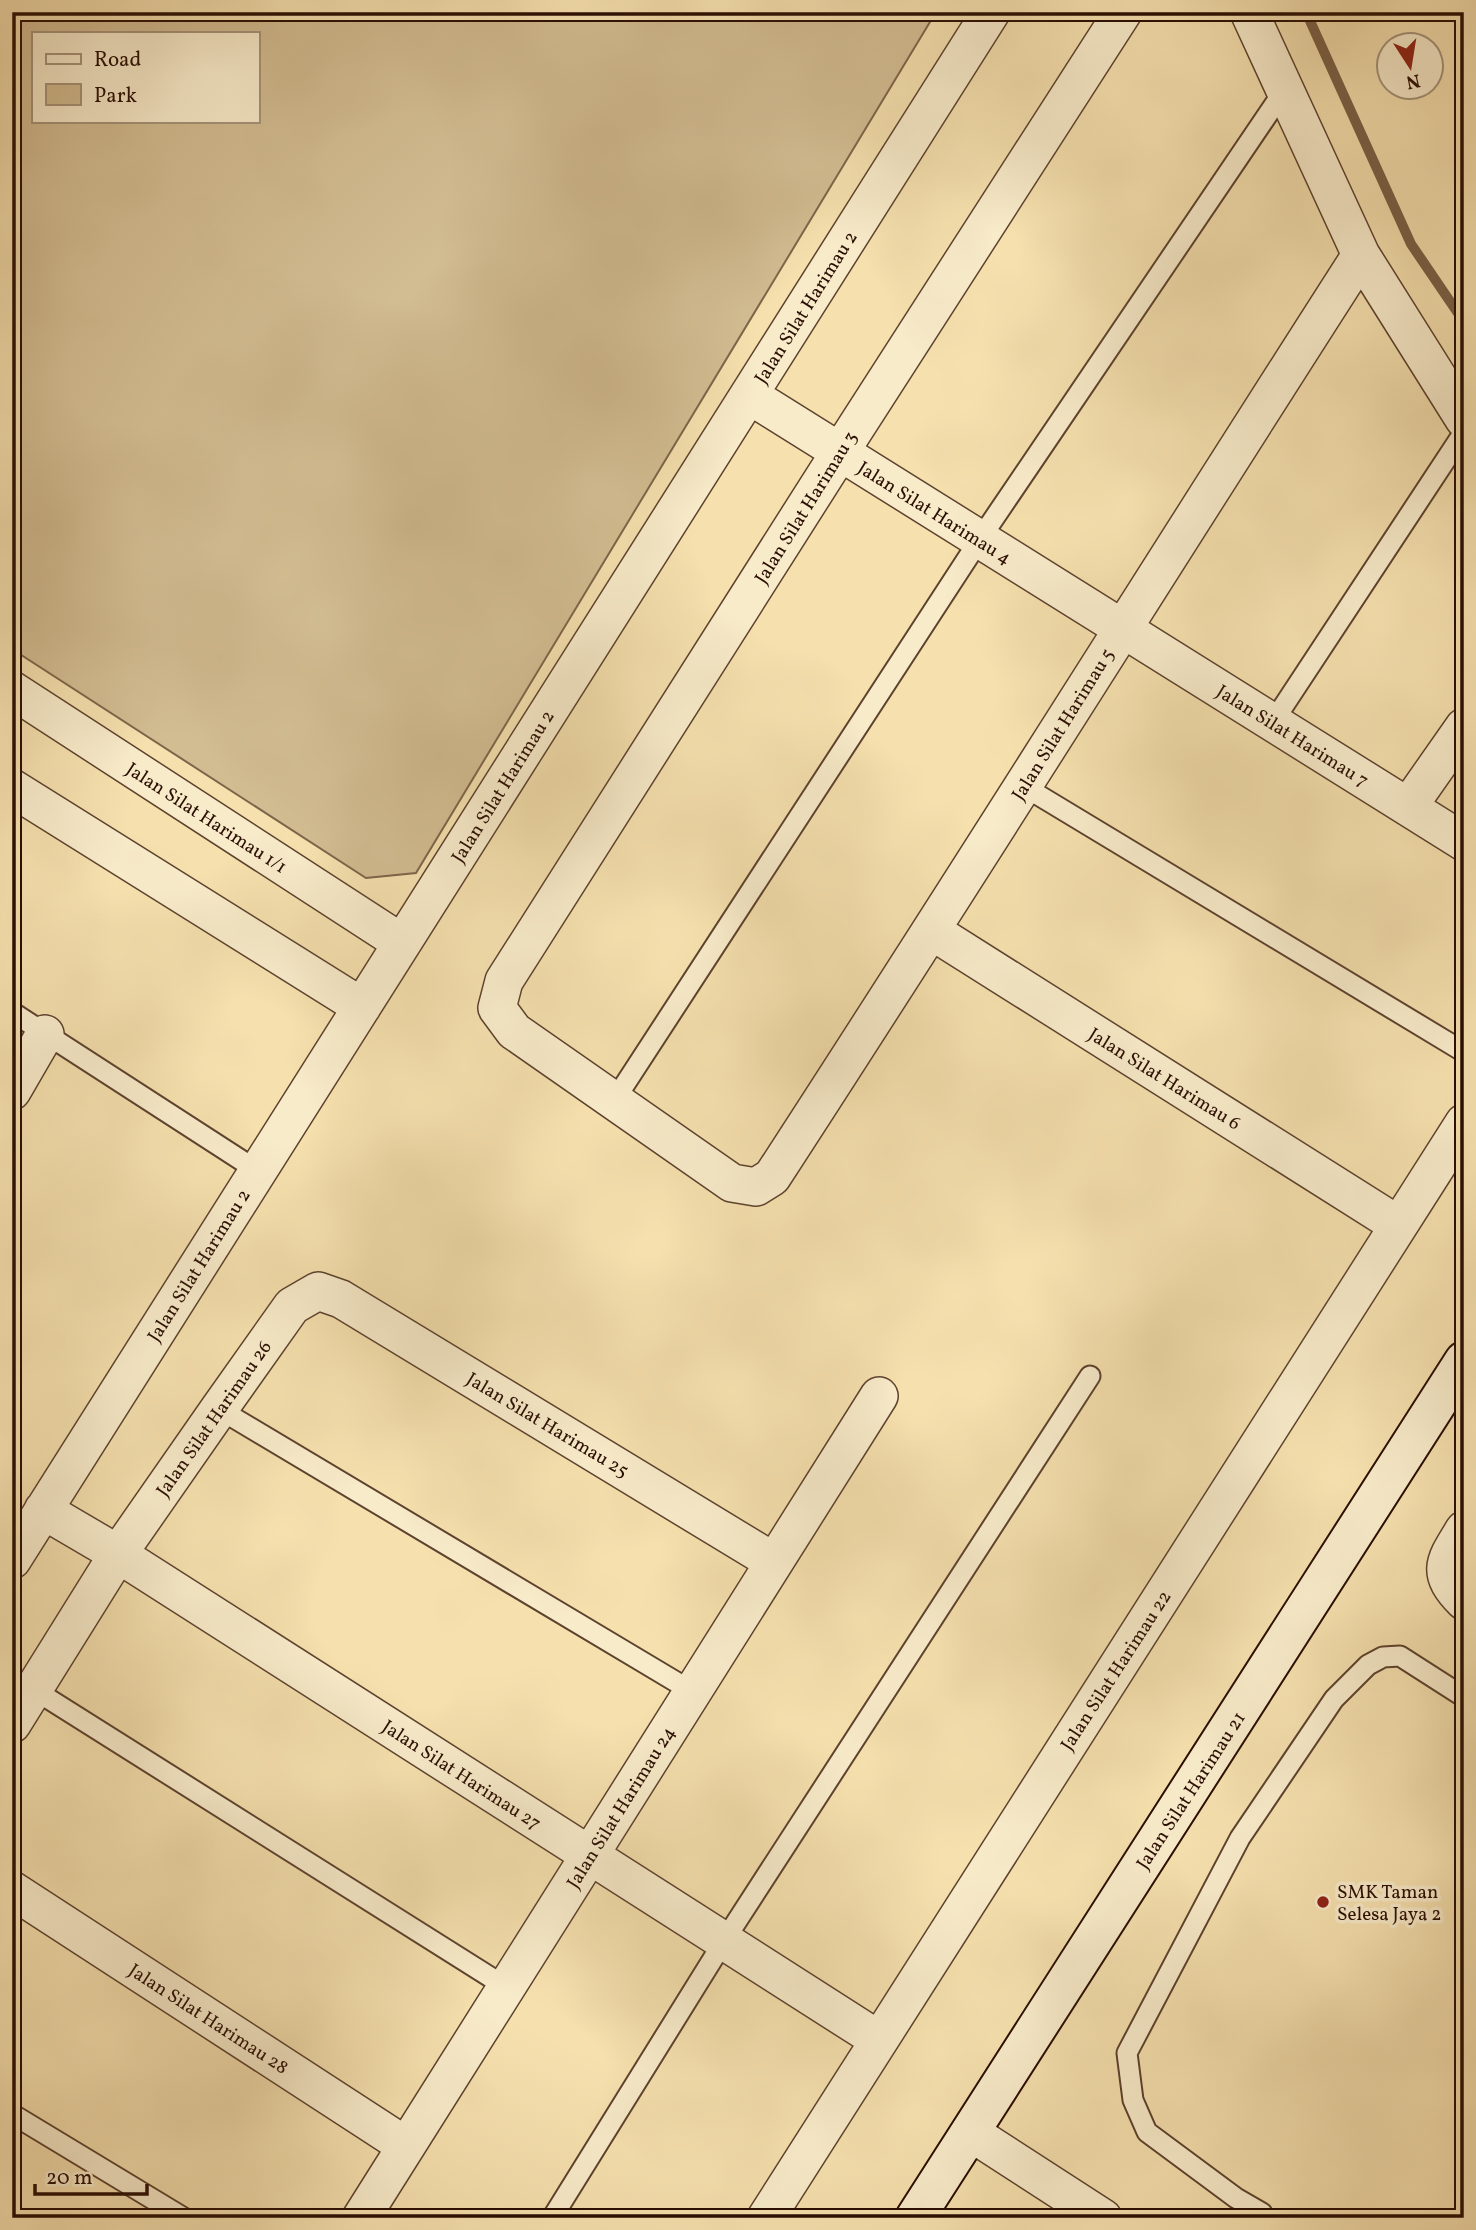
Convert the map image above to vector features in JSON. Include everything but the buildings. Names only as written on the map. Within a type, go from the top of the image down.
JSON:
[{"type":"street","name":"Jalan Silat Harimau 2","points":[[12,1559],[991,12]]},
{"type":"street","name":"Jalan Silat Harimau 3","points":[[614,1101],[514,1031],[497,1008],[504,981],[839,452],[1123,12]]},
{"type":"street","points":[[1250,12],[1361,255],[1464,419]]},
{"type":"street","name":"Jalan Silat Harimau 5","points":[[614,1101],[732,1183],[756,1187],[772,1177],[1025,787],[1122,628],[1361,255]]},
{"type":"street","name":"Jalan Silat Harimau 4","points":[[749,395],[1122,628]]},
{"type":"street","name":"Jalan Silat Harimau 7","points":[[1122,628],[1464,842]]},
{"type":"street","name":"Jalan Silat Harimau 1/1","points":[[12,690],[402,943]]},
{"type":"street","points":[[1408,807],[1464,727]]},
{"type":"street","points":[[12,788],[362,1007]]},
{"type":"street","name":"Jalan Silat Harimau 6","points":[[932,931],[1398,1225]]},
{"type":"street","points":[[12,1091],[45,1034]]},
{"type":"street","name":"Jalan Silat Harimau 22","points":[[766,2218],[1464,1123]]},
{"type":"street","name":"Jalan Silat Harimau 26","points":[[12,1724],[118,1554],[219,1409],[292,1307],[318,1291]]},
{"type":"street","name":"Jalan Silat Harimau 25","points":[[318,1291],[341,1299],[775,1562]]},
{"type":"street","name":"Jalan Silat Harimau 21","points":[[915,2218],[1458,1382]]},
{"type":"street","name":"Jalan Silat Harimau 24","points":[[360,2218],[879,1396]]},
{"type":"street","name":"Jalan Silat Harimau 27","points":[[43,1510],[118,1554],[879,2040]]},
{"type":"street","points":[[1456,1592],[1447,1559],[1464,1530]]},
{"type":"street","name":"Jalan Silat Harimau 28","points":[[12,1890],[406,2146]]},
{"type":"street","points":[[970,2132],[1103,2218]]},
{"type":"lane","points":[[614,1101],[980,539],[1285,89]]},
{"type":"lane","points":[[1273,722],[1464,432]]},
{"type":"lane","points":[[1025,787],[1464,1052]]},
{"type":"lane","points":[[12,1012],[258,1171]]},
{"type":"lane","points":[[552,2218],[724,1941],[1090,1376]]},
{"type":"lane","points":[[219,1409],[693,1692]]},
{"type":"lane","points":[[1264,2216],[1147,2132],[1133,2100],[1127,2053],[1241,1838],[1334,1699],[1368,1665],[1383,1657],[1400,1656],[1464,1697]]},
{"type":"lane","points":[[33,1689],[506,1987]]},
{"type":"lane","points":[[12,2114],[184,2218]]},
{"type":"green space","points":[[12,12],[936,12],[416,873],[366,878],[12,649]]},
{"type":"waterway","points":[[1306,12],[1411,244],[1464,322]]},
{"type":"place","name":"SMK Taman Selesa Jaya 2","points":[[1323,1902]]}]
